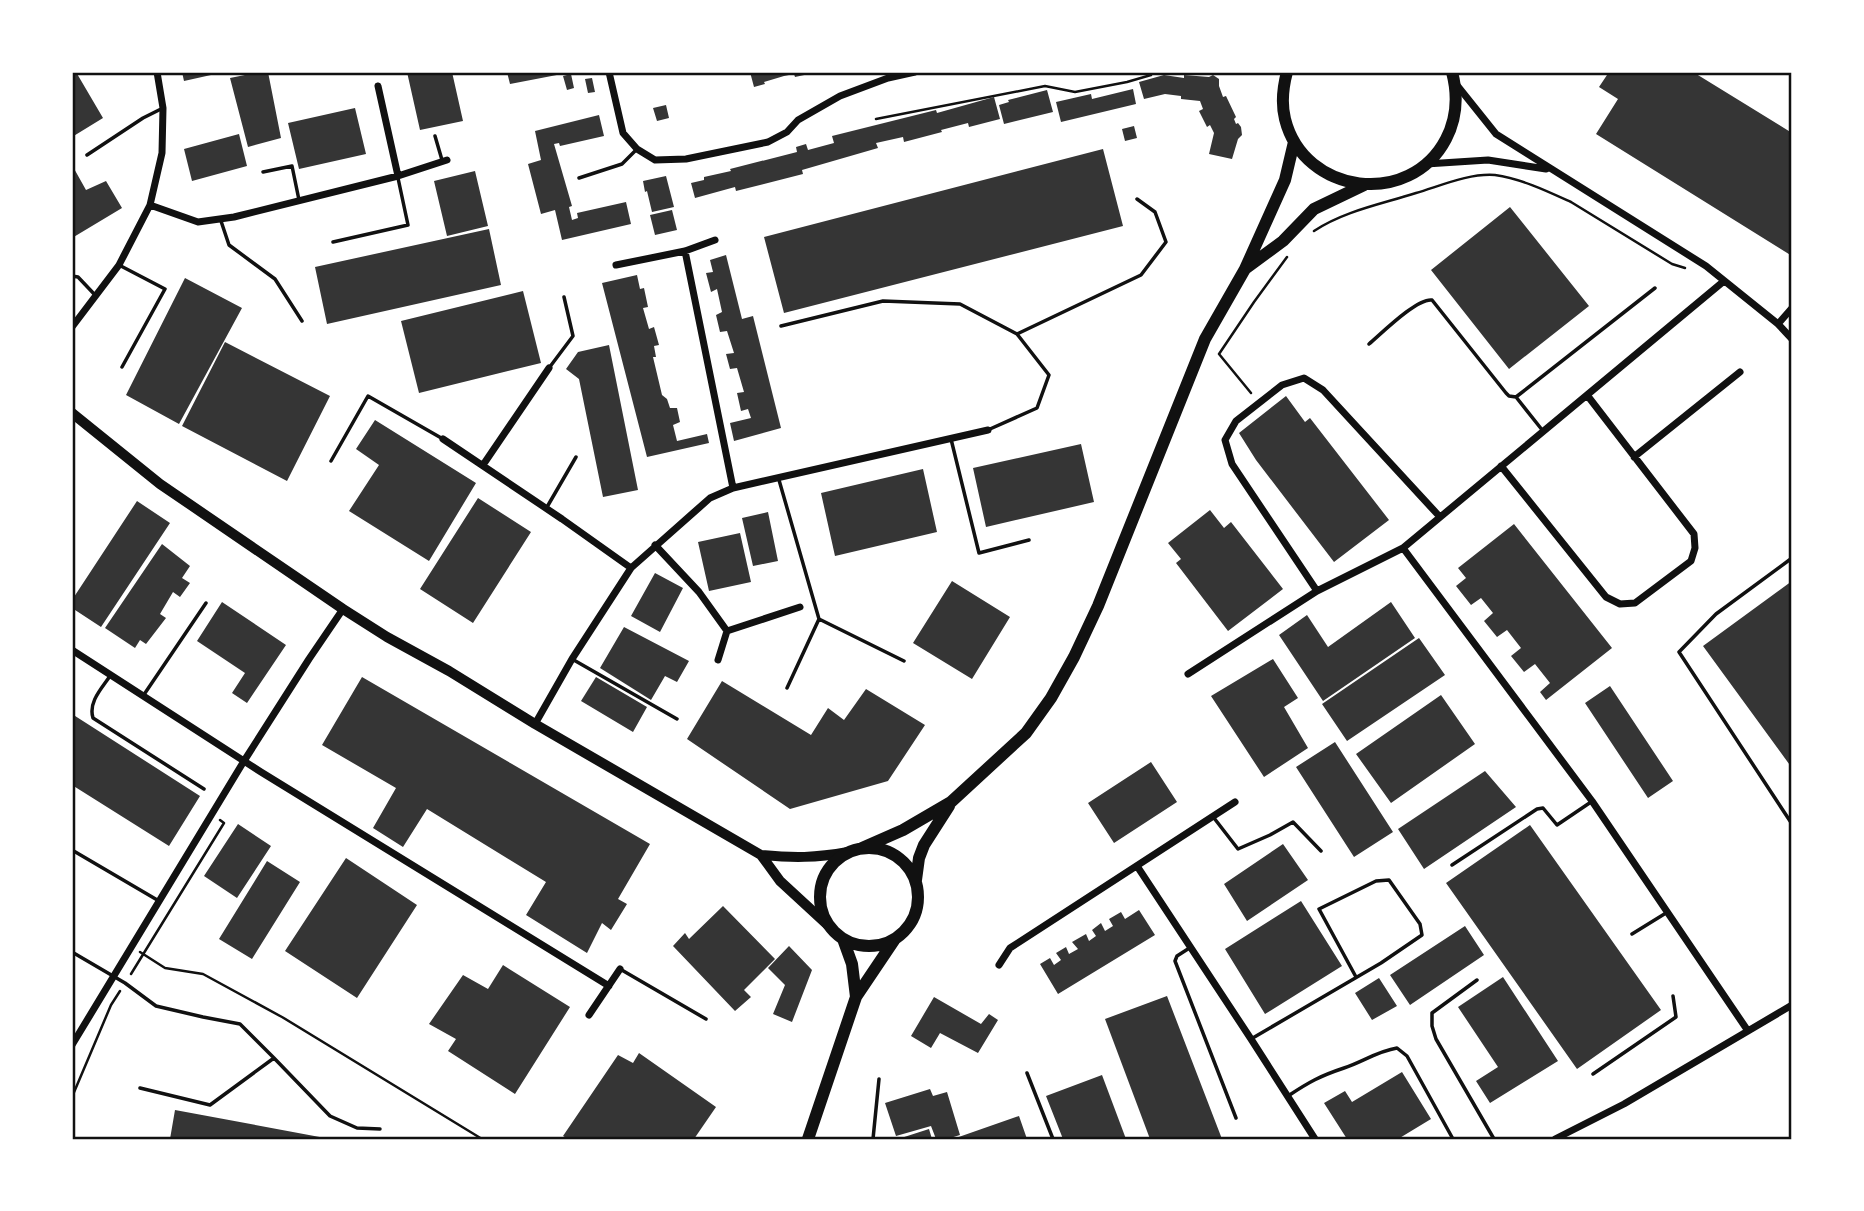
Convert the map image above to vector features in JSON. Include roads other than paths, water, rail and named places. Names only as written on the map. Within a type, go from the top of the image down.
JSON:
[{"type":"highway","points":[[1285,72],[1285,120],[1294,142],[1312,163],[1336,178],[1364,185],[1397,181],[1412,174],[1441,148],[1451,128],[1456,106],[1454,78]]},
{"type":"highway","points":[[951,802],[924,845],[919,858],[916,882],[918,898],[915,914],[907,928],[883,944],[869,946],[843,939],[831,928],[823,915],[820,900],[826,872],[835,860],[903,830],[951,802],[1026,733],[1051,698],[1098,606],[1205,339],[1245,269],[1285,180],[1294,142]]},
{"type":"highway","points":[[1245,269],[1283,241],[1314,209],[1364,185]]},
{"type":"highway","points":[[862,848],[889,851],[910,869],[916,882]]},
{"type":"highway","points":[[808,1139],[856,997],[895,938]]},
{"type":"highway","points":[[843,939],[852,964],[856,997]]},
{"type":"main road","points":[[72,413],[160,484],[387,637],[761,855],[780,881],[831,928]]},
{"type":"main road","points":[[761,855],[798,858],[848,852]]},
{"type":"street","points":[[72,327],[119,265],[150,205],[162,153],[163,108],[157,72]]},
{"type":"street","points":[[609,72],[623,133],[636,149],[655,160],[686,159],[768,142],[786,132],[798,120],[840,96],[888,78],[915,72]]},
{"type":"street","points":[[1454,78],[1496,134],[1706,266],[1778,324],[1792,339]]},
{"type":"street","points":[[378,86],[398,176]]},
{"type":"street","points":[[1426,164],[1488,160],[1550,169]]},
{"type":"street","points":[[150,205],[198,222],[234,217],[398,176],[445,161]]},
{"type":"street","points":[[616,265],[685,251],[715,240]]},
{"type":"street","points":[[685,251],[733,488]]},
{"type":"street","points":[[1188,674],[1317,591],[1403,548],[1724,281]]},
{"type":"street","points":[[1778,324],[1792,309]]},
{"type":"street","points":[[483,465],[549,368]]},
{"type":"street","points":[[1634,457],[1740,372]]},
{"type":"street","points":[[1317,591],[1232,464],[1225,440],[1236,421],[1282,386],[1304,378],[1323,390],[1440,517]]},
{"type":"street","points":[[1501,466],[1606,597],[1620,604],[1635,603],[1691,561],[1695,548],[1694,534],[1587,395]]},
{"type":"street","points":[[535,724],[572,659],[631,568],[710,498],[733,488],[988,430]]},
{"type":"street","points":[[443,439],[631,568]]},
{"type":"street","points":[[655,545],[699,592],[727,631]]},
{"type":"street","points":[[1403,548],[1592,801],[1748,1031]]},
{"type":"street","points":[[727,631],[800,607]]},
{"type":"street","points":[[72,1045],[244,761],[344,609]]},
{"type":"street","points":[[718,660],[727,631]]},
{"type":"street","points":[[72,650],[244,761],[609,986]]},
{"type":"street","points":[[999,965],[1010,948],[1234,802]]},
{"type":"street","points":[[1137,866],[1315,1139]]},
{"type":"street","points":[[589,1015],[620,969]]},
{"type":"street","points":[[1555,1139],[1624,1104],[1792,1005]]},
{"type":"lane","points":[[87,156],[142,118],[163,108]]},
{"type":"lane","points":[[435,136],[445,161]]},
{"type":"lane","points":[[579,177],[622,164],[636,149]]},
{"type":"lane","points":[[263,172],[292,166],[299,200]]},
{"type":"lane","points":[[333,242],[408,225],[398,176]]},
{"type":"lane","points":[[1017,334],[1141,275],[1166,242],[1155,212],[1137,199]]},
{"type":"lane","points":[[220,219],[229,245],[275,279],[302,321]]},
{"type":"lane","points":[[119,265],[165,289],[122,367]]},
{"type":"lane","points":[[72,276],[78,277],[96,296]]},
{"type":"lane","points":[[1516,397],[1655,288]]},
{"type":"lane","points":[[549,368],[573,336],[564,297]]},
{"type":"lane","points":[[1369,344],[1416,305],[1432,300],[1506,393],[1516,397],[1544,431]]},
{"type":"lane","points":[[781,326],[883,301],[960,304],[1017,334],[1049,375],[1037,408],[988,430]]},
{"type":"lane","points":[[331,461],[368,396],[443,439]]},
{"type":"lane","points":[[951,439],[979,552],[1029,540]]},
{"type":"lane","points":[[546,508],[576,457]]},
{"type":"lane","points":[[778,478],[818,619],[787,688]]},
{"type":"lane","points":[[1792,558],[1717,614],[1679,652],[1792,824]]},
{"type":"lane","points":[[143,696],[206,603]]},
{"type":"lane","points":[[818,619],[904,661]]},
{"type":"lane","points":[[572,659],[677,719]]},
{"type":"lane","points":[[111,675],[92,703],[93,718],[204,789]]},
{"type":"lane","points":[[1452,865],[1537,809],[1543,808],[1557,825],[1592,801]]},
{"type":"lane","points":[[1213,816],[1238,849],[1293,821],[1321,851]]},
{"type":"lane","points":[[72,850],[159,901]]},
{"type":"lane","points":[[1251,1038],[1356,977],[1422,935],[1420,924],[1389,880],[1376,881],[1319,909],[1356,977]]},
{"type":"lane","points":[[1632,934],[1667,912]]},
{"type":"lane","points":[[1191,947],[1175,961],[1236,1118]]},
{"type":"lane","points":[[72,951],[113,975],[156,1006],[240,1024],[330,1116],[356,1128],[380,1129]]},
{"type":"lane","points":[[620,969],[706,1020]]},
{"type":"lane","points":[[1477,980],[1432,1013],[1432,1027],[1436,1039],[1494,1139]]},
{"type":"lane","points":[[1593,1074],[1676,1017],[1673,996]]},
{"type":"lane","points":[[1288,1096],[1314,1079],[1383,1050],[1397,1048],[1407,1056],[1452,1139]]},
{"type":"lane","points":[[140,1088],[210,1105],[274,1058]]},
{"type":"lane","points":[[1027,1073],[1053,1139]]},
{"type":"lane","points":[[873,1139],[879,1079]]}]
